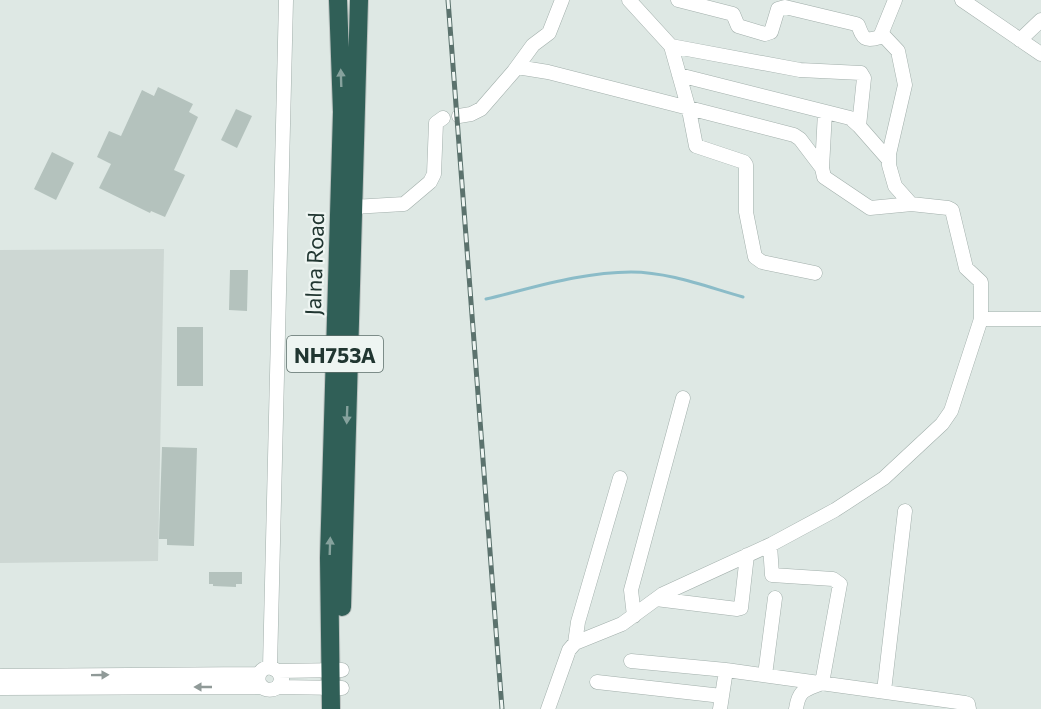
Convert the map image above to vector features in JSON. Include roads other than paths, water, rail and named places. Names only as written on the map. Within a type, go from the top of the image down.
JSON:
[{"type":"highway","name":"Jalna Road","points":[[338,0],[342,112],[329,558],[336,679],[343,709]]},
{"type":"highway","name":"Jalna Road","points":[[331,709],[336,679],[342,599],[359,0]]},
{"type":"street","points":[[286,0],[267,674],[269,690],[336,679]]},
{"type":"street","points":[[459,116],[481,109],[533,45],[549,33],[562,0]]},
{"type":"street","points":[[629,0],[671,46],[689,110],[696,146],[744,162],[746,165],[746,212],[755,257],[762,262],[815,273]]},
{"type":"street","points":[[678,0],[733,14],[738,26],[765,34],[771,32],[778,9],[785,7],[856,24],[866,39],[878,39],[882,34],[895,0]]},
{"type":"street","points":[[962,0],[1041,54]]},
{"type":"street","points":[[1020,40],[1041,20]]},
{"type":"street","points":[[882,34],[898,51],[904,85],[888,159],[895,186],[912,204]]},
{"type":"street","points":[[671,46],[796,70],[861,73],[864,78],[859,126]]},
{"type":"street","points":[[517,67],[548,72],[689,110],[794,135],[822,168]]},
{"type":"street","points":[[679,75],[850,118],[888,159]]},
{"type":"street","points":[[548,709],[569,650],[575,643],[612,629],[656,599],[770,545],[835,510],[879,482],[942,424],[951,411],[981,319],[982,304],[981,282],[966,268],[952,210],[912,204],[870,208],[824,177],[822,168],[825,112]]},
{"type":"street","points":[[353,207],[404,204],[430,182],[434,174],[436,123],[443,118]]},
{"type":"street","points":[[981,319],[1041,319]]},
{"type":"street","points":[[634,616],[631,590],[682,398]]},
{"type":"street","points":[[575,643],[578,622],[620,478]]},
{"type":"street","points":[[884,691],[905,511]]},
{"type":"street","points":[[770,545],[772,575],[833,579],[840,584],[822,682]]},
{"type":"street","points":[[656,599],[739,609],[742,605],[747,555]]},
{"type":"street","points":[[765,675],[776,598]]},
{"type":"street","points":[[631,661],[822,682],[884,691],[931,704],[965,703],[968,704],[969,709]]},
{"type":"street","points":[[597,682],[721,702],[726,670]]},
{"type":"street","points":[[0,688],[267,674]]},
{"type":"street","points":[[0,676],[267,674],[336,679]]},
{"type":"street","points":[[796,709],[797,698],[801,692],[822,682]]},
{"type":"waterway","points":[[486,299],[576,278],[631,272],[674,277],[743,297]]},
{"type":"railway","points":[[448,0],[502,709]]}]
